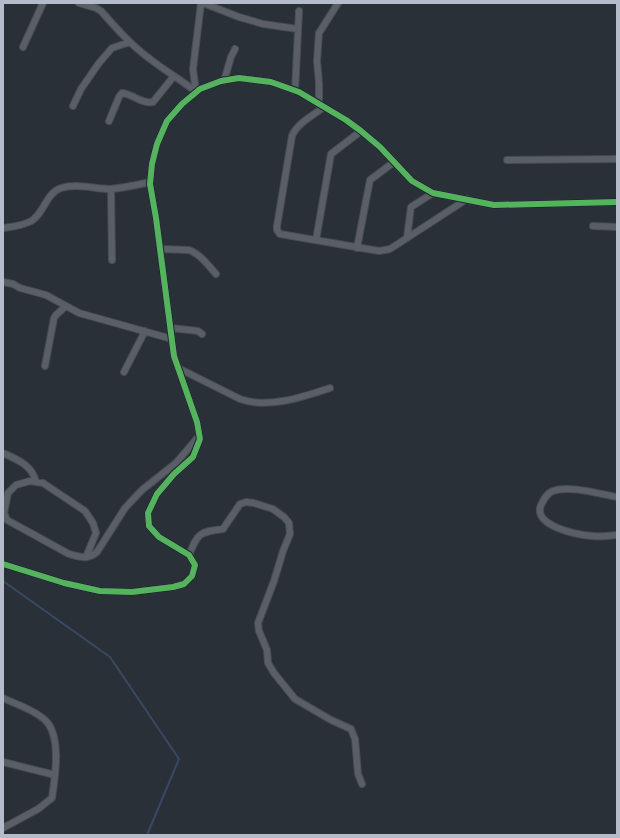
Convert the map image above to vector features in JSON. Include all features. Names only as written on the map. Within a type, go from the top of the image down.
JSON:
[{"type":"street","points":[[23,47],[43,3]]},
{"type":"street","points":[[79,3],[101,11],[130,42],[149,59],[184,82],[196,92]]},
{"type":"street","points":[[196,92],[193,69],[202,3],[262,24],[298,28]]},
{"type":"street","points":[[322,106],[318,61],[319,33],[338,3]]},
{"type":"street","points":[[295,91],[299,11]]},
{"type":"street","points":[[72,106],[81,89],[99,63],[112,48],[130,42]]},
{"type":"street","points":[[224,81],[235,49]]},
{"type":"street","points":[[109,121],[122,93],[126,93],[137,100],[153,102],[174,76]]},
{"type":"street","points":[[3,564],[64,584],[100,591],[132,592],[174,587],[184,584],[192,576],[195,565],[189,555],[159,537],[149,526],[148,513],[157,494],[174,474],[193,457],[200,439],[197,422],[174,356],[150,182],[152,164],[157,144],[167,121],[182,104],[200,89],[239,78],[271,82],[295,91],[361,131],[412,181],[433,193],[494,205],[617,202]]},
{"type":"street","points":[[322,106],[294,130],[292,136],[277,226],[277,230],[280,234],[379,252],[390,249],[467,199]]},
{"type":"street","points":[[316,240],[331,154],[361,131]]},
{"type":"street","points":[[507,160],[617,159]]},
{"type":"street","points":[[357,248],[370,180],[394,162]]},
{"type":"street","points":[[3,228],[34,219],[55,191],[62,188],[70,186],[111,189],[150,182]]},
{"type":"street","points":[[111,189],[112,260]]},
{"type":"street","points":[[407,238],[411,207],[433,193]]},
{"type":"street","points":[[594,226],[617,227]]},
{"type":"street","points":[[160,249],[189,250],[203,260],[216,274]]},
{"type":"street","points":[[3,282],[42,293],[79,313],[172,339]]},
{"type":"street","points":[[45,366],[54,318],[66,306]]},
{"type":"street","points":[[171,328],[198,332],[202,334]]},
{"type":"street","points":[[124,372],[145,331]]},
{"type":"street","points":[[178,368],[249,402],[261,403],[296,399],[330,388]]},
{"type":"street","points":[[86,557],[96,533],[94,523],[85,510],[43,483],[30,481],[16,485],[8,494],[4,512],[7,520],[69,554],[80,557],[86,557],[92,557],[97,552],[124,508],[142,490],[176,463],[199,436]]},
{"type":"street","points":[[3,453],[30,468],[34,474],[36,482]]},
{"type":"street","points":[[617,497],[569,489],[553,491],[545,497],[540,507],[542,517],[546,522],[558,528],[575,534],[593,536],[617,535]]},
{"type":"street","points":[[189,555],[198,535],[207,531],[223,529],[240,504],[246,502],[273,509],[284,517],[289,523],[290,534],[282,551],[274,582],[258,623],[259,631],[267,650],[268,663],[274,673],[295,699],[330,720],[348,727],[353,732],[358,774],[362,784]]},
{"type":"street","points":[[3,698],[45,720],[51,728],[55,744],[55,775],[52,798],[38,809],[3,828]]},
{"type":"street","points":[[3,762],[55,775]]},
{"type":"waterway","points":[[3,581],[110,657],[179,759],[147,835]]},
{"type":"cycle path","points":[[3,564],[64,583],[100,591],[132,592],[173,587],[184,584],[192,576],[195,565],[189,555],[159,537],[149,526],[148,513],[157,494],[174,474],[193,457],[200,439],[197,422],[174,356],[156,218],[150,184],[152,164],[157,144],[167,121],[182,104],[200,89],[221,81],[239,78],[271,82],[299,92],[346,120],[361,131],[380,147],[412,181],[433,193],[494,205],[617,202]]}]
